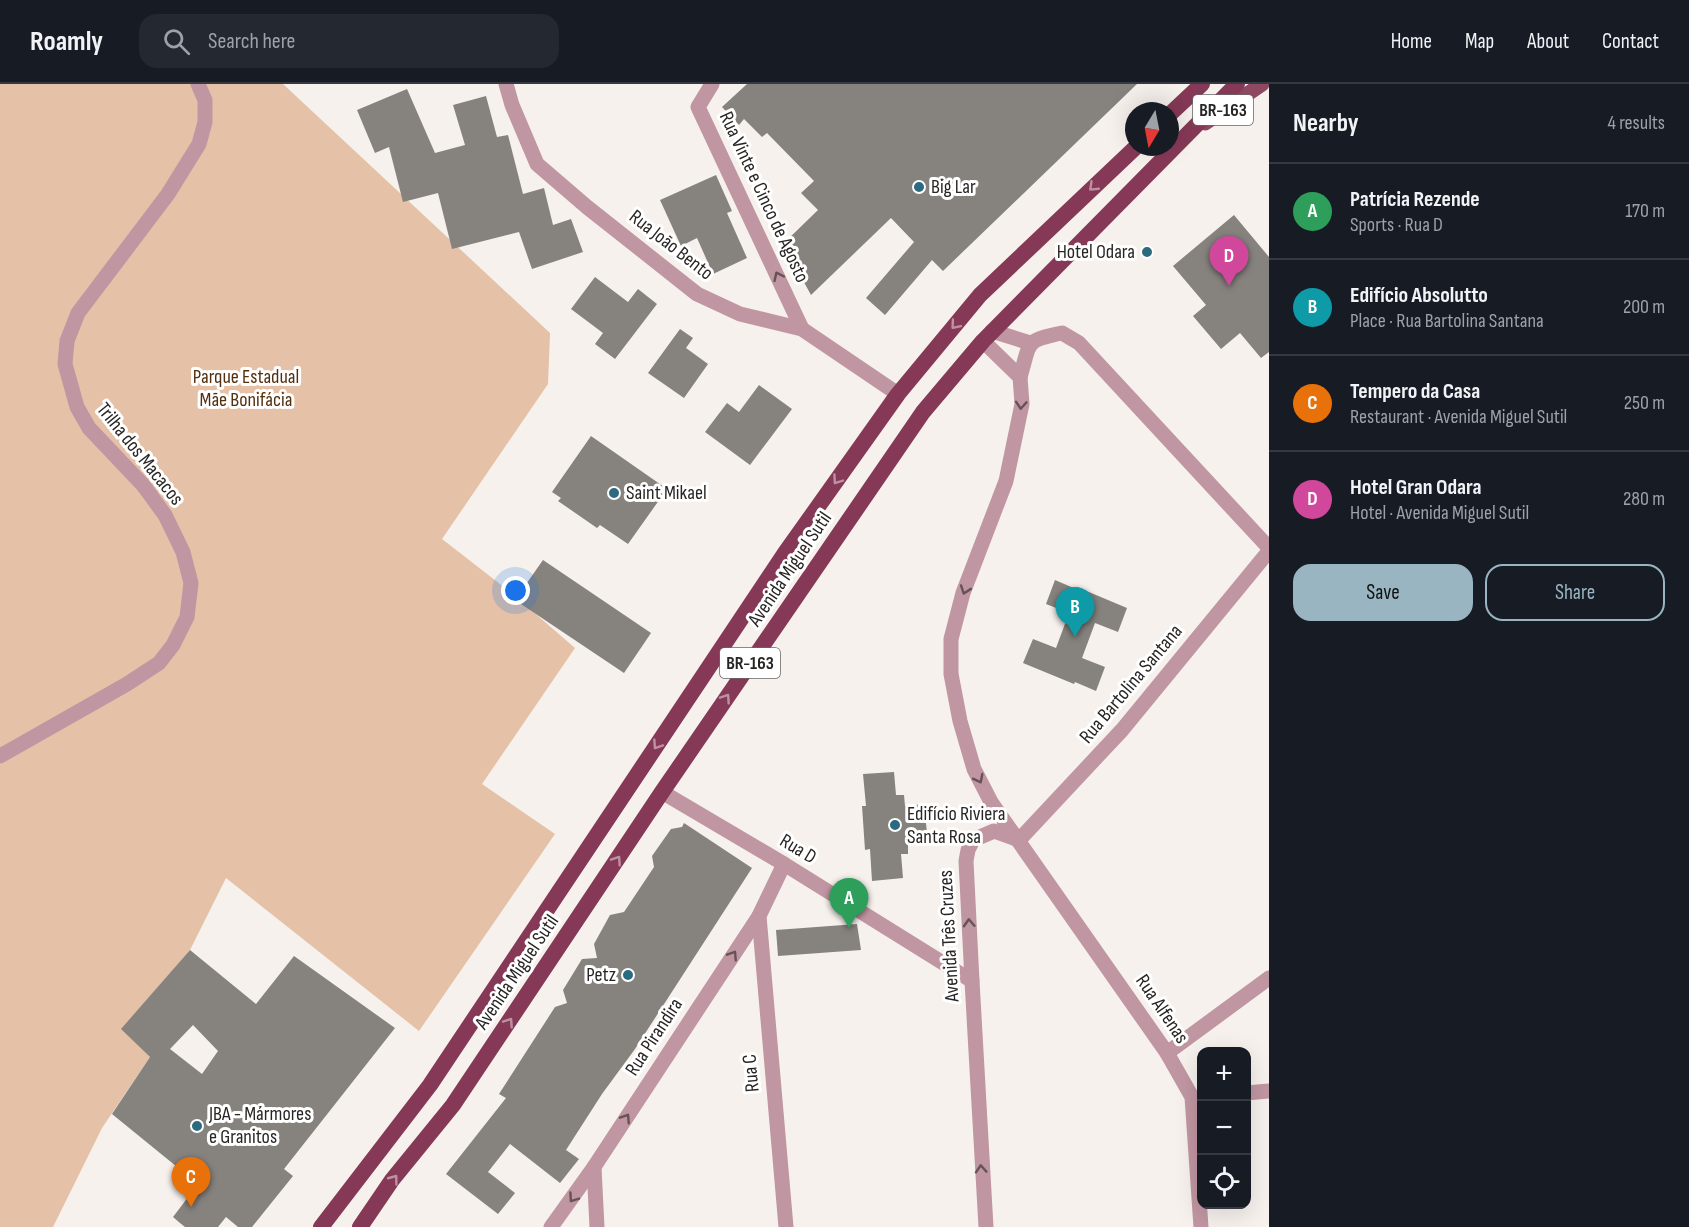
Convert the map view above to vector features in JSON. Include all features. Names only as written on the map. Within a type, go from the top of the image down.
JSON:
[{"type":"highway","name":"BR-163","points":[[1179,106],[1202,84]]},
{"type":"highway","name":"BR-163","points":[[1185,136],[1237,84]]},
{"type":"highway","name":"Avenida Miguel Sutil","points":[[360,1227],[392,1180],[453,1105],[662,792],[923,412],[987,336],[1185,136]]},
{"type":"highway","name":"Avenida Miguel Sutil","points":[[321,1227],[430,1085],[785,552],[898,394],[980,295],[1127,156]]},
{"type":"main road","name":"BR-163","points":[[1179,102],[1192,84]]},
{"type":"main road","name":"Avenida Miguel Sutil","points":[[1185,136],[1262,84]]},
{"type":"street","name":"Trilha dos Macacos","points":[[0,756],[127,684],[159,663],[173,645],[187,617],[191,583],[179,543],[165,515],[143,485],[89,428],[76,407],[64,364],[67,340],[78,314],[168,194],[199,144],[205,122],[205,100],[198,84]]},
{"type":"street","name":"Rua João Bento","points":[[506,84],[512,105],[537,164],[587,207],[697,294],[740,314],[802,329],[898,394]]},
{"type":"street","name":"Rua Vinte e Cinco de Agosto","points":[[712,84],[698,107],[802,329]]},
{"type":"street","name":"Rua Bartolina Santana","points":[[1019,840],[1122,730],[1269,549],[1079,343],[1062,333],[1037,338],[1030,343]]},
{"type":"street","points":[[987,336],[1030,343],[1020,377],[1022,404],[1006,481],[963,593],[951,639],[951,674],[960,721],[974,769],[991,802],[1019,840]]},
{"type":"street","points":[[987,336],[1020,377]]},
{"type":"street","name":"Rua D","points":[[662,792],[784,864],[972,981]]},
{"type":"street","name":"Avenida Três Cruzes","points":[[986,1227],[966,861],[973,840],[994,831],[1019,840]]},
{"type":"street","name":"Rua Alfenas","points":[[1019,840],[1197,1097]]},
{"type":"street","name":"Rua Pirandira","points":[[551,1227],[594,1167],[759,916],[784,864]]},
{"type":"street","name":"Rua C","points":[[759,916],[786,1227]]},
{"type":"street","points":[[1167,1053],[1269,978]]},
{"type":"street","points":[[1251,1093],[1269,1091]]},
{"type":"street","name":"Rua Alfenas","points":[[1197,1101],[1201,1227]]},
{"type":"street","points":[[594,1167],[597,1227]]},
{"type":"green space","name":"Parque Estadual Mãe Bonifácia","points":[[0,84],[283,84],[550,333],[548,384],[442,539],[509,591],[575,648],[482,784],[555,834],[419,1031],[226,878],[190,950],[122,1029],[150,1057],[102,1128],[53,1227],[0,1227]]},
{"type":"building","name":"Big Lar","points":[[747,84],[1137,84],[943,271],[932,260],[885,315],[866,298],[914,242],[891,218],[811,295],[783,244],[818,210],[801,193],[814,181],[767,133],[762,137],[744,119],[739,125],[722,107]]},
{"type":"building","points":[[407,89],[435,153],[465,145],[453,105],[486,96],[497,137],[508,135],[523,194],[544,188],[553,225],[571,219],[583,252],[532,269],[519,232],[452,249],[438,193],[403,202],[389,147],[375,153],[357,110]]},
{"type":"building","points":[[716,175],[732,211],[727,213],[747,258],[713,274],[697,238],[681,246],[660,200]]},
{"type":"building","points":[[1234,215],[1269,257],[1269,352],[1261,358],[1240,333],[1221,349],[1193,316],[1206,305],[1173,266]]},
{"type":"building","points":[[595,277],[628,302],[638,289],[657,304],[615,359],[595,344],[603,333],[571,309]]},
{"type":"building","points":[[680,329],[693,338],[686,348],[708,364],[684,398],[648,373]]},
{"type":"building","points":[[759,385],[792,409],[750,465],[705,432],[727,403],[739,412]]},
{"type":"building","name":"Saint Mikael","points":[[591,436],[667,489],[628,544],[600,525],[597,528],[558,501],[561,498],[552,492]]},
{"type":"building","points":[[543,560],[651,633],[624,673],[515,600]]},
{"type":"building","points":[[1055,580],[1127,608],[1118,632],[1095,623],[1082,658],[1105,667],[1096,691],[1023,663],[1033,639],[1056,648],[1069,613],[1046,604]]},
{"type":"building","name":"Edifício Riviera Santa Rosa","points":[[894,772],[896,795],[904,795],[905,806],[924,804],[928,843],[908,845],[908,854],[901,854],[903,878],[872,881],[870,849],[865,850],[862,806],[866,806],[863,774]]},
{"type":"building","points":[[684,823],[752,868],[635,1049],[602,1094],[566,1150],[579,1159],[560,1183],[510,1144],[488,1172],[515,1193],[498,1214],[446,1174],[506,1098],[499,1094],[555,1007],[567,1003],[563,990],[582,959],[597,958],[594,944],[610,915],[624,912],[654,867],[652,856],[671,829],[682,827]]},
{"type":"building","points":[[857,924],[861,950],[778,956],[776,930]]},
{"type":"building","points":[[190,950],[256,1004],[294,956],[395,1028],[284,1169],[293,1176],[252,1227],[238,1227],[226,1217],[218,1227],[185,1227],[173,1217],[198,1184],[112,1114],[150,1057],[121,1029]],"holes":[[[193,1025],[218,1051],[202,1074],[170,1049]]]},
{"type":"place","name":"Big Lar","points":[[919,187]]},
{"type":"place","name":"Hotel Odara","points":[[1147,252]]},
{"type":"place","name":"Hotel Gran Odara","points":[[1229,286]]},
{"type":"place","name":"Saint Mikael","points":[[614,493]]},
{"type":"place","name":"Edifício Absolutto","points":[[1075,637]]},
{"type":"place","name":"Edifício Riviera Santa Rosa","points":[[895,825]]},
{"type":"place","name":"Patrícia Rezende","points":[[849,928]]},
{"type":"place","name":"Petz","points":[[628,975]]},
{"type":"place","name":"JBA - Mármores e Granitos","points":[[197,1126]]},
{"type":"place","name":"Tempero da Casa","points":[[191,1207]]}]
